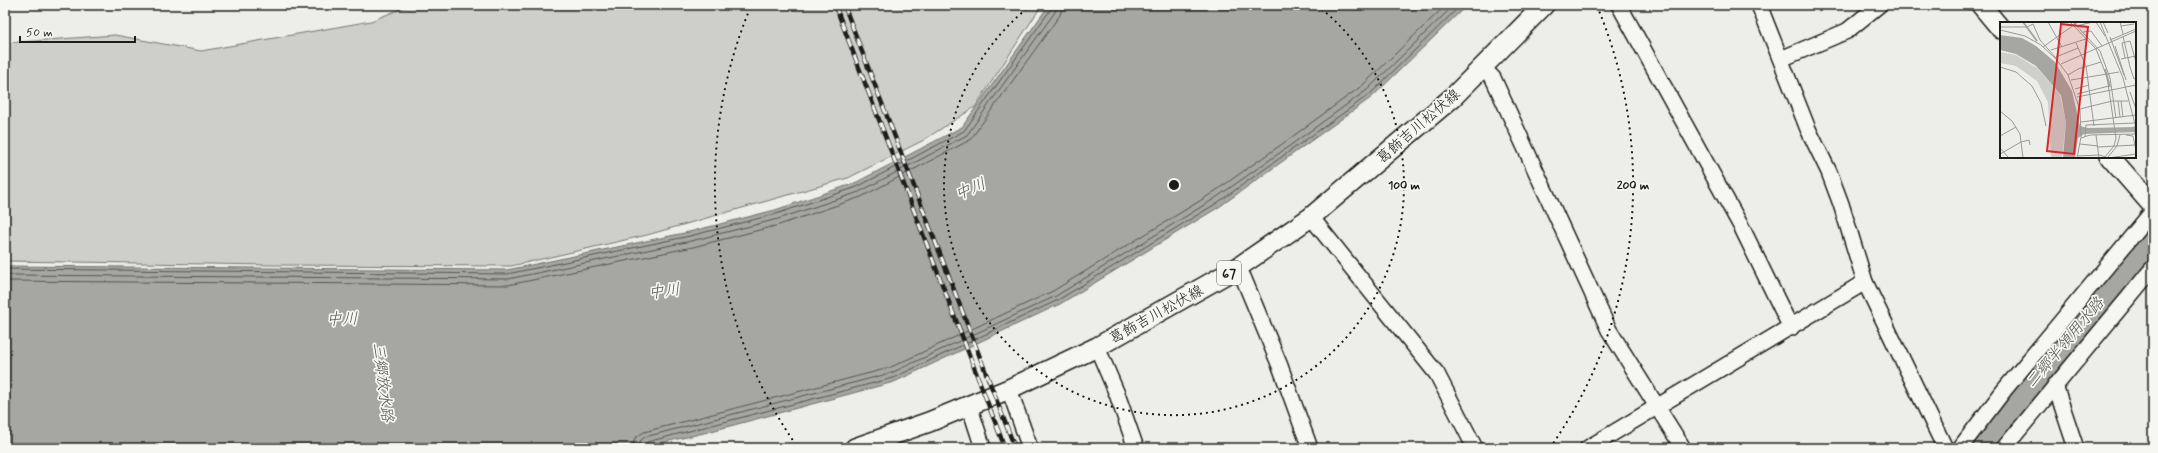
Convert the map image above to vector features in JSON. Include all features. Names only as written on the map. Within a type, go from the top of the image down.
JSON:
[{"type":"main road","name":"葛飾吉川松伏線","points":[[855,448],[1009,389],[1097,347],[1237,268],[1311,217],[1453,97],[1544,5]]},
{"type":"main road","points":[[1981,5],[2000,28]]},
{"type":"main road","points":[[2111,158],[2153,206]]},
{"type":"street","points":[[1619,5],[1742,228],[1792,328]]},
{"type":"street","points":[[1759,5],[1808,129],[1829,172],[1841,204],[1865,282],[1945,448]]},
{"type":"street","points":[[1781,60],[1847,32],[1879,5]]},
{"type":"street","points":[[1483,68],[1492,78],[1609,330],[1682,448]]},
{"type":"street","points":[[1960,448],[2005,389],[2153,211]]},
{"type":"street","points":[[1311,217],[1319,229],[1437,374],[1475,448]]},
{"type":"street","points":[[1237,268],[1243,277],[1280,366],[1310,448]]},
{"type":"street","points":[[2004,448],[2153,268]]},
{"type":"street","points":[[1588,448],[1792,328],[1865,282]]},
{"type":"street","points":[[1097,347],[1117,394],[1136,448]]},
{"type":"street","points":[[2055,385],[2076,448]]},
{"type":"street","points":[[1009,389],[1030,448]]},
{"type":"street","points":[[969,405],[984,448]]},
{"type":"shaded area","points":[[410,5],[1042,5],[975,107],[922,141],[848,178],[647,235],[511,266],[272,265],[5,261],[5,43],[115,35],[201,51],[371,21]]},
{"type":"water","points":[[1049,5],[1467,5],[1372,97],[1219,207],[1060,304],[894,382],[704,433],[639,448],[5,448],[5,266],[507,270],[689,232],[775,210],[855,183],[962,127]]},
{"type":"waterway","name":"二郷半領用水路","points":[[1974,448],[2153,235]]},
{"type":"railway","points":[[835,5],[1005,448]]},
{"type":"railway","points":[[844,5],[1015,448]]},
{"type":"water label","name":"中川","points":[[970,188]]},
{"type":"water label","name":"中川","points":[[664,290]]},
{"type":"water label","name":"中川","points":[[342,318]]},
{"type":"water label","name":"三郷放水路","points":[[384,382]]}]
